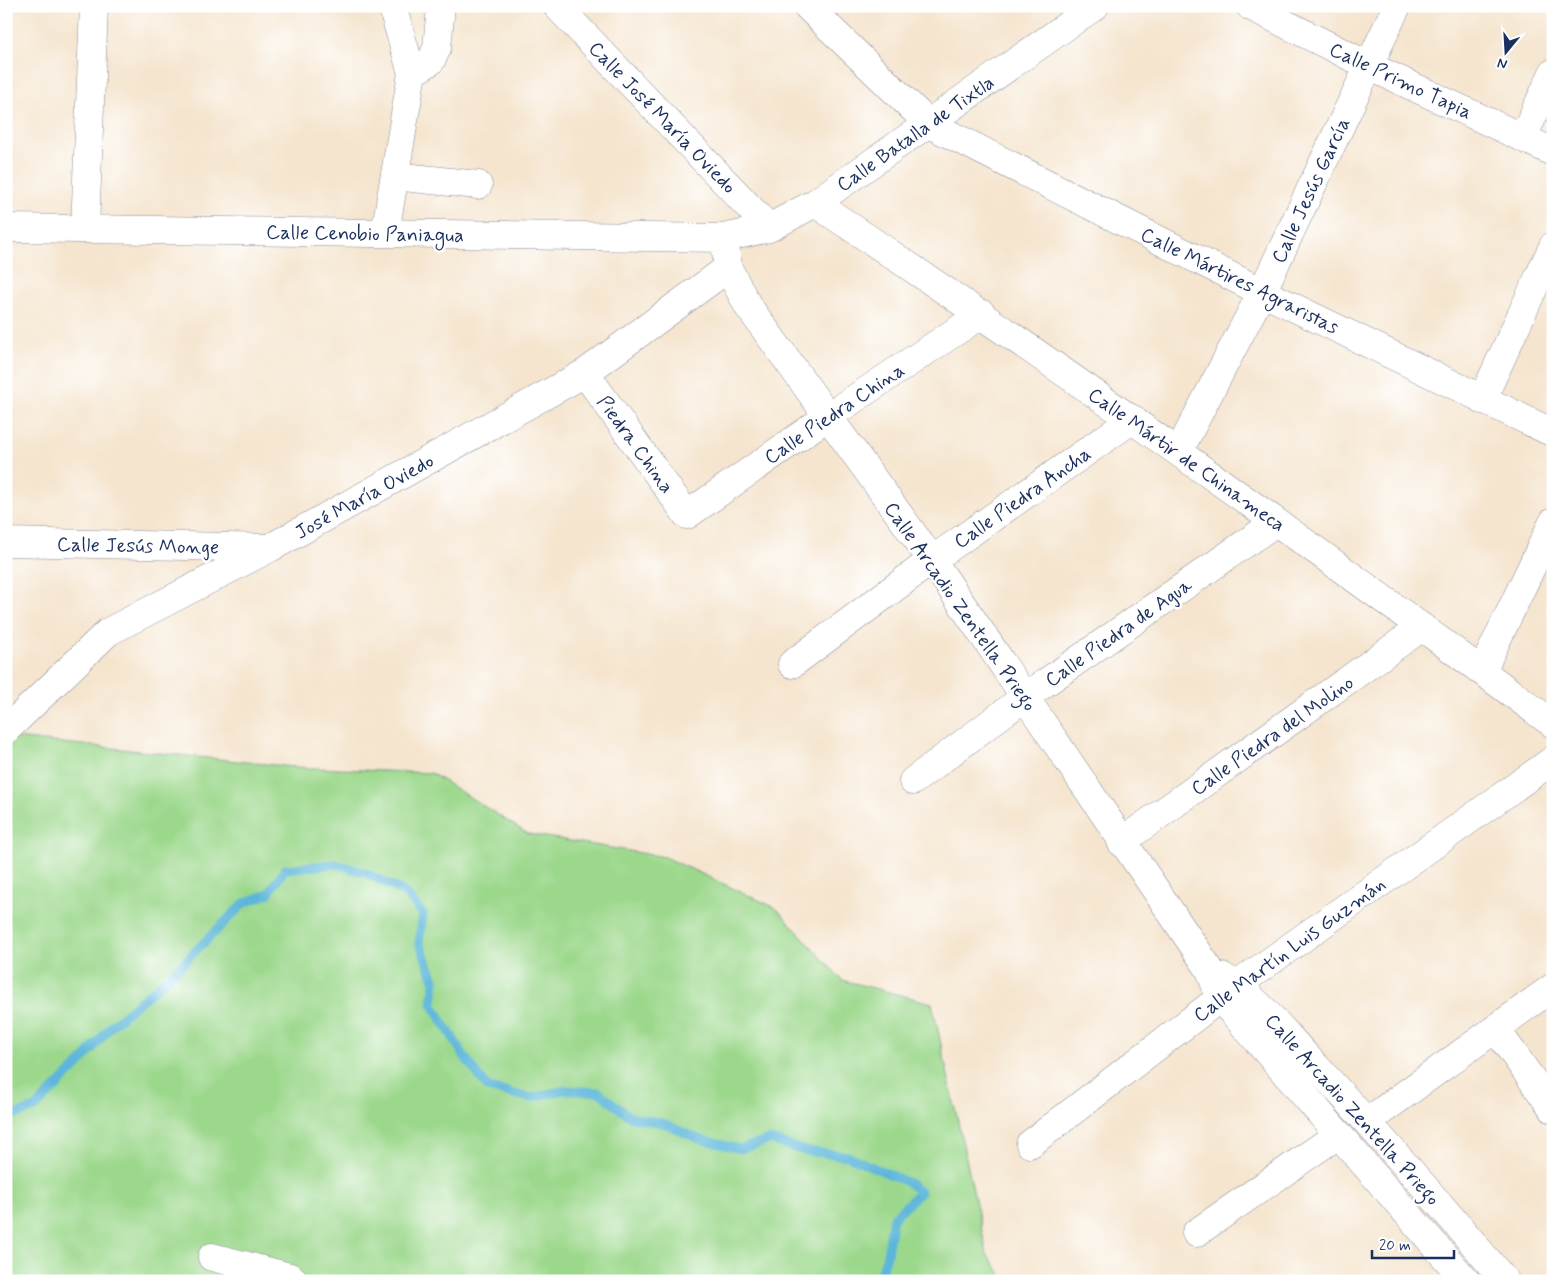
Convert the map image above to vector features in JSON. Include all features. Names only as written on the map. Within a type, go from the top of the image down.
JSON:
[{"type":"street","points":[[85,229],[94,6]]},
{"type":"street","points":[[385,233],[412,73],[392,6]]},
{"type":"street","points":[[412,73],[431,61],[437,48],[440,6]]},
{"type":"street","name":"Calle José María Oviedo","points":[[557,6],[770,228]]},
{"type":"street","name":"Calle Mártires Agraristas","points":[[807,6],[929,124],[1262,292],[1553,433]]},
{"type":"street","name":"Calle Batalla de Tixtla","points":[[724,238],[770,228],[816,203],[1096,6]]},
{"type":"street","name":"Calle Primo Tapia","points":[[1250,6],[1369,66],[1553,152]]},
{"type":"street","name":"Calle Jesús García","points":[[1179,451],[1262,292],[1397,6]]},
{"type":"street","points":[[1523,137],[1553,73]]},
{"type":"street","points":[[395,176],[478,185]]},
{"type":"street","name":"Calle Mártir de Chinameca","points":[[816,203],[982,314],[1179,451],[1553,724]]},
{"type":"street","name":"Calle Cenobio Paniagua","points":[[6,228],[724,238]]},
{"type":"street","name":"Calle Arcadio Zentella Priego","points":[[724,238],[728,268],[748,306],[932,560],[1121,842],[1210,970],[1339,1134],[1458,1278]]},
{"type":"street","points":[[1482,400],[1553,246]]},
{"type":"street","name":"José María Oviedo","points":[[7,728],[108,632],[270,548],[584,373],[728,268]]},
{"type":"street","name":"Calle Piedra China","points":[[687,515],[827,417],[982,314]]},
{"type":"street","name":"Piedra China","points":[[584,373],[687,515]]},
{"type":"street","name":"Calle Piedra Ancha","points":[[792,664],[932,560],[1133,419]]},
{"type":"street","name":"Calle Piedra de Agua","points":[[913,781],[1025,697],[1276,522]]},
{"type":"street","points":[[1482,671],[1553,522]]},
{"type":"street","name":"Calle Jesús Monge","points":[[6,542],[270,548]]},
{"type":"street","name":"Calle Piedra del Molino","points":[[1121,842],[1422,627]]},
{"type":"street","name":"Calle Martín Luis Guzmán","points":[[1030,1144],[1229,992],[1553,760]]},
{"type":"street","points":[[1368,1121],[1553,987]]},
{"type":"street","name":"Calle Arcadio Zentella Priego","points":[[1229,992],[1368,1121],[1506,1281]]},
{"type":"street","points":[[1496,1029],[1553,1109]]},
{"type":"street","points":[[1196,1233],[1339,1134]]},
{"type":"street","points":[[1458,1278],[1483,1255]]},
{"type":"street","points":[[212,1257],[290,1277],[295,1281]]},
{"type":"green space","points":[[6,737],[294,767],[431,773],[528,834],[665,857],[776,908],[842,980],[932,1003],[987,1254],[1006,1281],[6,1281]]},
{"type":"waterway","points":[[6,1118],[35,1108],[82,1061],[112,1025],[169,977],[244,903],[268,894],[285,869],[336,864],[366,873],[404,892],[423,914],[419,942],[435,982],[432,1004],[464,1056],[488,1088],[531,1098],[564,1090],[599,1092],[630,1117],[663,1123],[699,1139],[740,1149],[770,1140],[805,1151],[848,1156],[909,1183],[920,1192],[893,1218],[886,1259],[877,1281]]}]
